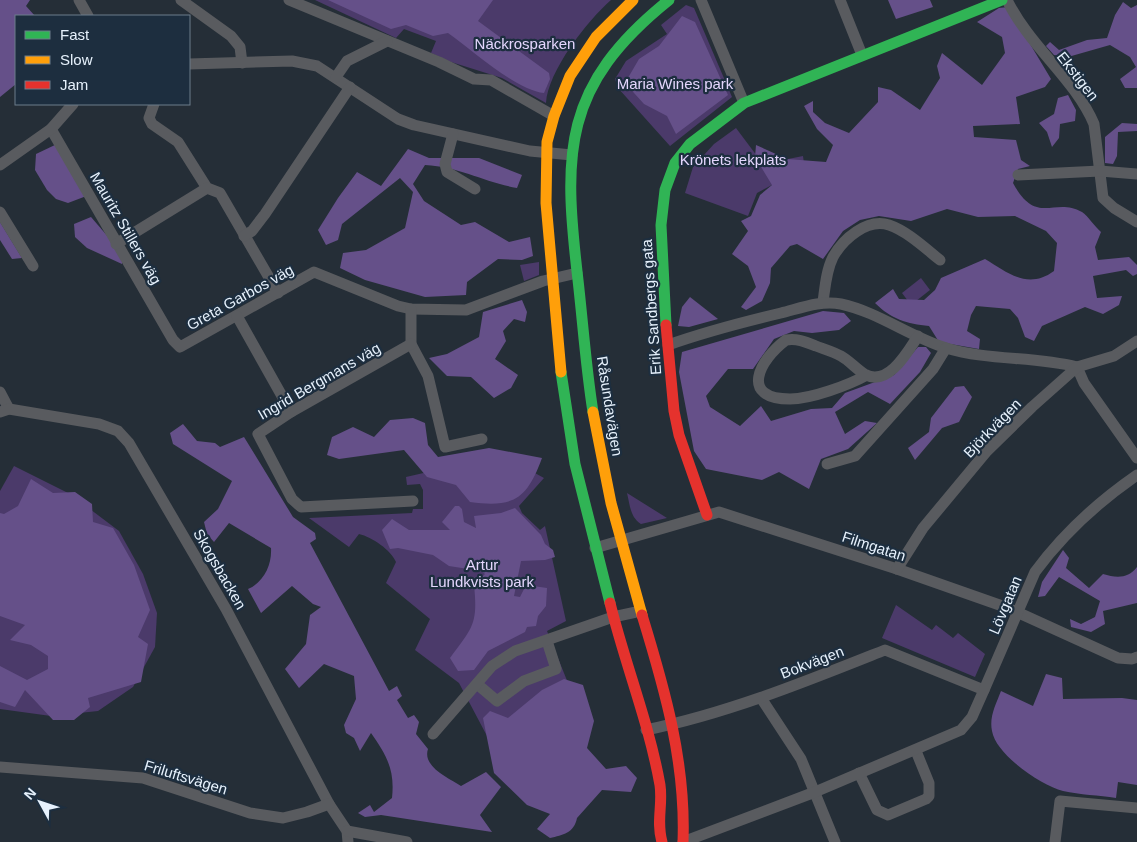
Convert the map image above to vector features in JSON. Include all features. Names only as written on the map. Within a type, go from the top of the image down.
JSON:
[{"type":"street","points":[[79,0],[87,15]]},
{"type":"street","points":[[181,0],[231,36],[240,47],[242,64]]},
{"type":"street","points":[[289,0],[439,62],[474,79],[491,80],[554,116]]},
{"type":"street","points":[[632,0],[612,19],[588,48],[570,76],[554,116],[546,153],[546,203],[563,393],[575,464],[613,617],[646,730],[660,787],[658,827],[662,842]]},
{"type":"street","name":"Råsundavägen","points":[[669,0],[621,42],[594,81],[577,120],[572,139],[570,184],[577,273],[594,421],[621,541],[672,725],[683,790],[685,814],[683,842]]},
{"type":"street","points":[[701,0],[744,103]]},
{"type":"street","points":[[840,0],[862,55]]},
{"type":"street","name":"Erik Sandbergs gata","points":[[707,515],[679,436],[674,410],[668,345],[660,240],[665,190],[675,163],[690,144],[744,103],[1002,0]]},
{"type":"street","name":"Ekstigen","points":[[1007,0],[1016,19],[1041,53],[1077,94],[1090,115],[1094,124],[1100,171],[1100,189],[1103,198],[1114,208],[1137,222]]},
{"type":"street","points":[[336,77],[348,61],[387,41]]},
{"type":"street","points":[[190,64],[242,64],[292,61],[317,66],[398,119],[453,134],[546,153],[572,155]]},
{"type":"street","points":[[244,236],[252,231],[265,214],[350,87]]},
{"type":"street","points":[[0,165],[51,129],[72,105]]},
{"type":"street","points":[[154,105],[149,118],[152,124],[178,142],[208,188],[220,193],[278,293]]},
{"type":"street","name":"Mauritz Stillers väg","points":[[51,129],[116,244],[175,342]]},
{"type":"street","points":[[453,134],[444,164],[446,172],[475,188]]},
{"type":"street","points":[[1018,175],[1100,171],[1137,174]]},
{"type":"street","points":[[116,244],[208,188]]},
{"type":"street","points":[[0,212],[33,266]]},
{"type":"street","points":[[823,302],[827,271],[833,257],[842,244],[868,225],[876,223],[891,226],[916,241],[940,260]]},
{"type":"street","name":"Greta Garbos väg","points":[[175,342],[180,347],[184,346],[314,272],[412,309],[466,310],[554,278],[577,273]]},
{"type":"street","points":[[668,345],[718,328],[823,302],[841,304],[869,314],[946,348],[999,358],[1056,361],[1077,367],[1084,383],[1137,458]]},
{"type":"street","points":[[412,309],[411,344],[428,376],[445,447],[482,439]]},
{"type":"street","points":[[237,316],[292,412]]},
{"type":"street","points":[[867,375],[841,356],[793,339],[786,340],[777,347],[760,369],[757,377],[758,383],[764,391],[774,397],[791,399],[813,395],[867,375],[886,374],[894,368],[918,336]]},
{"type":"street","name":"Björkvägen","points":[[896,569],[923,528],[987,451],[1077,367],[1114,356],[1137,341]]},
{"type":"street","name":"Ingrid Bergmans väg","points":[[411,344],[292,412],[258,434],[292,499],[301,507],[413,501]]},
{"type":"street","points":[[827,464],[854,456],[933,369],[946,348]]},
{"type":"street","name":"Skogsbacken","points":[[0,392],[5,410],[99,424],[118,431],[129,443],[230,616],[329,804],[348,836]]},
{"type":"street","name":"Lövgatan","points":[[683,842],[815,792],[916,751],[961,730],[972,717],[1035,572],[1046,557],[1102,499],[1137,475]]},
{"type":"street","name":"Filmgatan","points":[[595,548],[719,512],[896,569],[1019,612],[1118,658],[1132,659],[1137,657]]},
{"type":"street","points":[[433,734],[492,666],[515,651],[613,617],[640,611]]},
{"type":"street","points":[[477,684],[496,701],[524,681],[556,669],[547,641]]},
{"type":"street","name":"Bokvägen","points":[[646,730],[672,725],[761,698],[885,650],[984,690]]},
{"type":"street","points":[[761,698],[801,759],[835,842]]},
{"type":"street","points":[[859,773],[878,810],[888,815],[929,796],[929,783],[916,751]]},
{"type":"street","name":"Friluftsvägen","points":[[0,767],[143,778],[250,813],[283,818],[329,804]]},
{"type":"street","points":[[1055,842],[1060,801],[1137,808]]},
{"type":"street","points":[[348,836],[408,842]]},
{"type":"green space","points":[[0,0],[30,0],[26,6],[34,15],[15,15],[15,85],[0,97]]},
{"type":"green space","name":"Näckrosparken","points":[[315,0],[611,0],[591,20],[570,47],[548,90],[546,103],[502,78],[451,62],[431,53],[436,41],[404,29],[396,38]]},
{"type":"green space","points":[[328,0],[493,0],[478,21],[549,73],[550,79],[544,93],[533,90],[508,77],[448,33],[433,36],[406,25],[391,29]]},
{"type":"green space","points":[[888,0],[930,0],[933,7],[896,19]]},
{"type":"green space","points":[[1123,2],[1131,8],[1137,5],[1137,88],[1125,88],[1120,79],[1136,67],[1130,57],[1110,45],[1068,57],[1054,55],[1046,46],[1050,42],[1059,50],[1087,40],[1107,38],[1115,15]]},
{"type":"green space","name":"Maria Wines park","points":[[686,5],[694,8],[732,97],[670,146],[618,88],[615,79],[626,61],[667,34],[661,25]]},
{"type":"green space","points":[[1008,7],[1051,79],[1045,87],[1016,97],[1020,124],[973,126],[974,137],[1016,140],[1021,160],[1030,166],[1018,169],[1013,183],[1022,196],[1030,204],[1038,207],[1072,208],[1082,212],[1101,232],[1095,247],[1098,260],[1129,257],[1137,265],[1137,274],[1133,276],[1126,270],[1093,276],[1097,298],[1122,296],[1119,305],[1103,314],[1085,307],[1042,326],[1034,341],[1025,337],[1018,318],[1010,309],[976,306],[971,315],[967,331],[980,339],[979,349],[939,342],[929,326],[906,322],[893,317],[875,303],[893,289],[899,299],[924,300],[935,290],[941,278],[985,259],[1010,274],[1027,279],[1045,277],[1054,271],[1057,243],[1046,231],[1015,216],[978,217],[947,209],[911,221],[879,216],[860,220],[843,231],[823,259],[797,244],[790,246],[771,268],[770,283],[762,301],[746,310],[741,307],[756,287],[748,266],[732,254],[748,231],[741,221],[751,216],[760,195],[772,185],[755,157],[756,145],[787,159],[826,162],[833,145],[817,129],[804,106],[813,101],[813,112],[825,123],[849,133],[878,102],[878,87],[891,90],[920,110],[940,78],[937,66],[942,53],[982,85],[1005,53],[1002,37],[977,22],[999,8]]},
{"type":"green space","name":"Maria Wines park","points":[[682,16],[695,22],[728,95],[676,134],[667,116],[644,104],[625,83],[639,59],[659,46]]},
{"type":"green space","points":[[1068,95],[1076,110],[1075,121],[1060,124],[1059,138],[1052,147],[1047,132],[1039,123],[1054,114],[1058,98]]},
{"type":"green space","points":[[1122,123],[1137,124],[1137,131],[1118,132],[1117,156],[1113,164],[1105,163],[1105,137]]},
{"type":"green space","name":"Krönets lekplats","points":[[736,128],[763,164],[803,156],[806,179],[772,185],[757,193],[748,216],[685,193],[693,167],[714,144]]},
{"type":"green space","points":[[57,144],[89,195],[68,203],[56,199],[47,190],[35,170],[36,154]]},
{"type":"green space","points":[[408,149],[429,158],[479,158],[522,175],[517,188],[438,166],[425,165],[413,184],[424,201],[461,225],[475,222],[509,242],[530,237],[533,256],[522,260],[498,259],[467,282],[466,295],[425,297],[365,280],[340,268],[343,253],[366,250],[405,228],[413,192],[400,178],[342,224],[338,240],[326,245],[318,230],[357,172],[381,186]]},
{"type":"green space","points":[[91,217],[122,253],[122,264],[87,248],[75,237],[74,224]]},
{"type":"green space","points":[[0,222],[22,258],[12,259],[0,240]]},
{"type":"green space","points":[[539,262],[539,275],[524,281],[520,265]]},
{"type":"green space","points":[[921,278],[930,290],[911,305],[902,293]]},
{"type":"green space","points":[[690,297],[718,319],[689,327],[678,326],[682,307]]},
{"type":"green space","points":[[522,300],[527,312],[525,322],[514,319],[503,331],[506,341],[495,359],[518,375],[511,388],[494,398],[471,377],[447,376],[429,358],[447,354],[479,337],[483,312]]},
{"type":"green space","points":[[823,311],[844,313],[851,321],[839,330],[812,333],[794,331],[774,339],[753,369],[728,369],[706,396],[710,407],[740,426],[761,406],[771,421],[811,409],[832,408],[845,393],[894,375],[918,347],[926,347],[931,353],[920,372],[890,404],[868,392],[835,412],[845,434],[865,421],[877,423],[848,449],[821,459],[809,489],[779,472],[762,480],[706,469],[694,451],[679,372],[682,352]]},
{"type":"green space","points":[[964,386],[972,397],[959,422],[942,428],[915,460],[908,448],[929,432],[931,418],[955,387]]},
{"type":"green space","points":[[413,418],[425,423],[428,445],[438,457],[489,448],[542,458],[531,483],[517,498],[508,502],[485,504],[470,502],[456,485],[427,477],[404,450],[339,459],[327,455],[332,437],[353,427],[374,437],[390,420]]},
{"type":"green space","points":[[183,424],[197,441],[215,443],[220,447],[244,437],[293,517],[315,533],[316,539],[310,543],[389,691],[397,686],[402,696],[397,700],[408,718],[414,715],[419,722],[416,734],[428,749],[427,755],[433,767],[461,786],[486,772],[501,787],[480,815],[492,832],[381,815],[365,817],[358,813],[370,805],[374,812],[392,798],[393,788],[389,764],[371,733],[360,751],[354,738],[346,733],[344,725],[356,699],[354,676],[324,664],[299,688],[285,669],[306,644],[310,615],[321,607],[313,604],[292,586],[261,613],[248,589],[254,586],[266,572],[270,561],[271,548],[229,523],[214,542],[207,534],[204,522],[218,509],[232,481],[173,444],[170,433]]},
{"type":"green space","name":"Artur Lundkvists park","points":[[502,455],[544,478],[519,506],[522,513],[540,530],[545,526],[566,621],[547,631],[587,730],[487,736],[459,683],[415,650],[430,619],[386,583],[396,562],[394,557],[375,541],[359,534],[349,547],[309,518],[412,513],[413,509],[423,509],[423,490],[420,484],[407,485],[406,477]]},
{"type":"green space","points":[[14,466],[70,494],[119,531],[143,574],[157,613],[155,647],[133,687],[98,711],[51,716],[0,709],[0,491]]},
{"type":"green space","points":[[31,479],[53,493],[75,492],[92,504],[93,522],[113,528],[134,565],[150,610],[138,637],[148,644],[141,682],[88,698],[90,707],[74,720],[53,720],[25,690],[15,707],[0,702],[0,666],[27,680],[48,669],[48,656],[31,645],[10,640],[25,625],[0,616],[0,513],[4,514],[18,506]]},
{"type":"green space","points":[[627,493],[667,518],[641,524],[633,514]]},
{"type":"green space","points":[[455,506],[459,506],[462,509],[464,522],[476,528],[474,516],[501,513],[515,508],[541,535],[545,544],[553,550],[555,557],[545,560],[521,561],[514,596],[520,597],[526,585],[547,588],[546,606],[538,616],[536,626],[527,627],[525,632],[488,651],[474,670],[458,671],[450,658],[469,632],[475,608],[474,585],[485,574],[481,571],[449,566],[433,555],[398,548],[390,549],[382,530],[392,519],[409,530],[450,530],[442,522]]},
{"type":"green space","points":[[1063,550],[1069,558],[1066,568],[1089,588],[1103,574],[1126,576],[1137,567],[1137,603],[1103,611],[1105,624],[1091,632],[1071,627],[1070,619],[1081,624],[1095,617],[1100,601],[1059,577],[1045,596],[1038,597],[1042,582]]},
{"type":"green space","points":[[896,605],[932,630],[936,625],[953,638],[958,633],[985,654],[975,677],[882,638]]},
{"type":"green space","points":[[1046,674],[1062,678],[1063,699],[1122,698],[1137,700],[1137,785],[1118,782],[1116,798],[1063,791],[1032,776],[1010,759],[1002,750],[995,740],[991,726],[1001,691],[1033,706]]},
{"type":"green space","points":[[564,679],[583,685],[594,721],[587,748],[606,769],[626,766],[637,778],[631,792],[602,790],[577,818],[571,830],[550,838],[537,829],[550,814],[527,805],[494,773],[483,718],[490,711],[508,718],[542,690]]},
{"type":"traffic: fast","points":[[593,412],[573,235],[572,158],[578,124],[589,93],[608,62],[634,31],[669,0]]},
{"type":"traffic: fast","points":[[666,325],[661,225],[665,190],[675,163],[690,144],[744,103],[1002,0]]},
{"type":"traffic: fast","points":[[561,372],[575,464],[610,603]]},
{"type":"traffic: slow","points":[[561,372],[546,203],[547,142],[554,116],[570,76],[596,37],[633,0]]},
{"type":"traffic: slow","points":[[593,412],[611,503],[642,615]]},
{"type":"traffic: jam","points":[[666,325],[674,411],[679,435],[707,515]]},
{"type":"traffic: jam","points":[[610,603],[655,762],[661,792],[660,834],[662,842]]},
{"type":"traffic: jam","points":[[642,615],[659,671],[672,727],[681,784],[683,842]]}]
